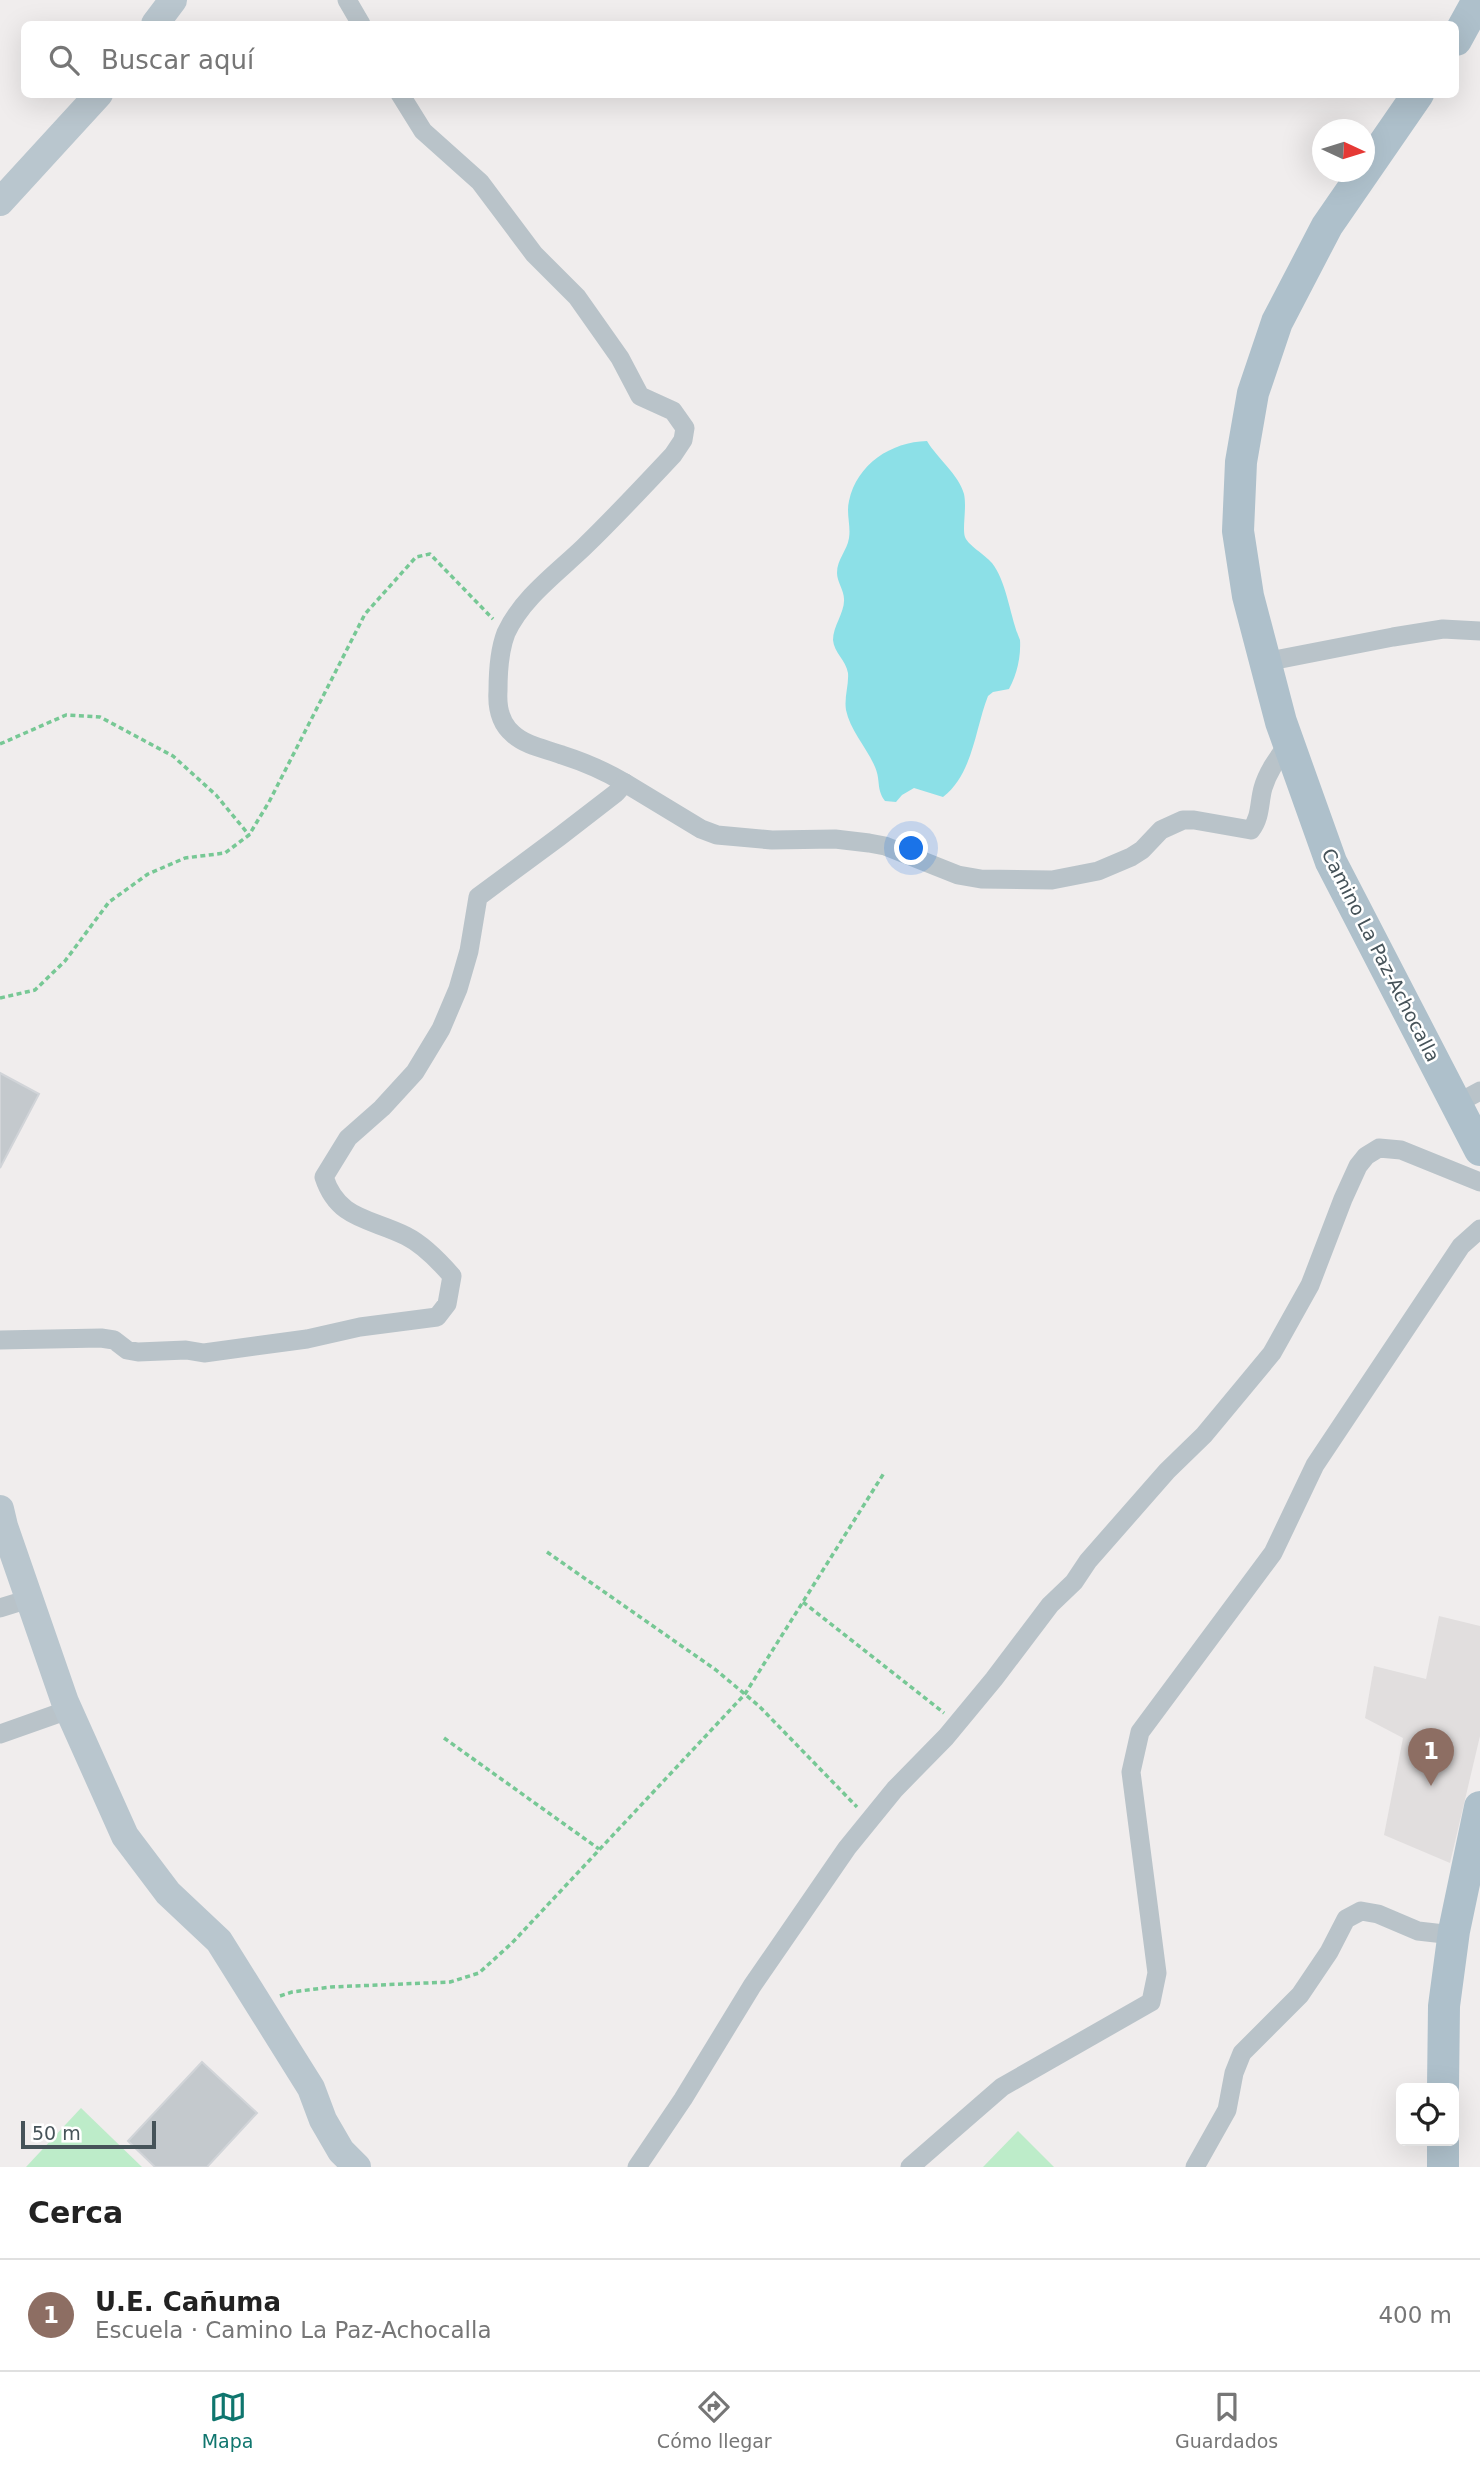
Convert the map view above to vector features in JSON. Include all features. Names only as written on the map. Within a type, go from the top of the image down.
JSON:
[{"type":"main road","points":[[1464,34],[1478,0]]},
{"type":"main road","name":"Camino La Paz-Achocalla","points":[[1415,98],[1328,226],[1277,322],[1252,393],[1241,462],[1238,531],[1248,596],[1288,744],[1331,862],[1468,1097],[1480,1150]]},
{"type":"main road","points":[[1443,2083],[1444,2006],[1453,1935],[1480,1807]]},
{"type":"main road","points":[[1443,2146],[1443,2167]]},
{"type":"street","points":[[157,21],[173,0]]},
{"type":"street","points":[[347,0],[359,21]]},
{"type":"street","points":[[0,202],[95,98]]},
{"type":"street","points":[[402,98],[423,131],[480,182],[534,254],[577,297],[620,358],[640,396],[673,411],[685,428],[683,440],[673,455],[583,548],[543,585],[506,633],[498,672],[497,705],[503,724],[514,736],[533,746],[589,765],[625,783],[701,829],[726,837],[772,840],[835,839],[869,843],[885,846],[958,875],[1039,881],[1068,878],[1114,865],[1142,850],[1161,830],[1183,820],[1206,821],[1251,830],[1258,819],[1262,791],[1268,777],[1288,744]]},
{"type":"street","points":[[1265,662],[1443,629],[1480,631]]},
{"type":"street","points":[[0,1340],[101,1338],[114,1340],[127,1350],[138,1352],[186,1350],[204,1353],[437,1317],[447,1304],[452,1276],[436,1258],[408,1237],[343,1209],[330,1196],[324,1177],[348,1138],[382,1108],[415,1072],[441,1029],[458,989],[469,951],[478,897],[616,793],[625,783]]},
{"type":"street","points":[[638,2167],[752,1986],[847,1848],[895,1789],[994,1679],[1049,1605],[1074,1582],[1124,1519],[1204,1435],[1272,1353],[1310,1285],[1343,1199],[1358,1166],[1366,1156],[1378,1148],[1401,1150],[1480,1182]]},
{"type":"street","points":[[910,2167],[1002,2087],[1151,2002],[1157,1973],[1131,1772],[1140,1732],[1273,1553],[1315,1465],[1461,1246],[1480,1229]]},
{"type":"street","points":[[0,1509],[68,1710],[125,1836],[168,1893],[219,1941],[312,2088],[324,2120],[341,2151],[357,2167]]},
{"type":"street","points":[[0,1608],[29,1599]]},
{"type":"street","points":[[0,1734],[68,1710]]},
{"type":"street","points":[[1195,2167],[1227,2110],[1234,2073],[1242,2053],[1300,1994],[1329,1952],[1346,1919],[1361,1911],[1378,1914],[1418,1931],[1453,1935]]},
{"type":"path","points":[[0,998],[35,990],[65,961],[109,901],[148,874],[185,858],[225,853],[249,835],[269,802],[365,614],[416,557],[430,554],[506,633]]},
{"type":"path","points":[[0,744],[66,715],[100,718],[173,755],[216,795],[249,835]]},
{"type":"path","points":[[259,2004],[292,1992],[331,1987],[450,1982],[479,1973],[512,1942],[745,1694],[884,1473]]},
{"type":"path","points":[[547,1552],[716,1670],[745,1694],[870,1820]]},
{"type":"path","points":[[803,1602],[957,1723]]},
{"type":"path","points":[[444,1738],[599,1849]]},
{"type":"shaded area","points":[[1439,1616],[1480,1626],[1480,1736],[1450,1863],[1384,1835],[1403,1738],[1365,1718],[1374,1666],[1426,1679]]},
{"type":"green space","points":[[81,2108],[142,2167],[26,2167]]},
{"type":"green space","points":[[1018,2131],[1054,2167],[983,2167]]},
{"type":"water","points":[[927,441],[961,487],[965,499],[965,537],[997,571],[1020,640],[1020,653],[1009,689],[993,692],[988,696],[967,764],[953,787],[943,797],[914,788],[896,802],[885,801],[880,793],[875,767],[851,725],[846,710],[848,673],[833,640],[844,604],[837,568],[849,538],[849,501],[860,476],[868,466],[889,451],[914,442]]},
{"type":"building","points":[[0,1073],[39,1094],[0,1168]]},
{"type":"building","points":[[202,2062],[257,2113],[207,2167],[155,2167],[128,2141]]},
{"type":"place","name":"U.E. Cañuma","points":[[1431,1786]]}]
